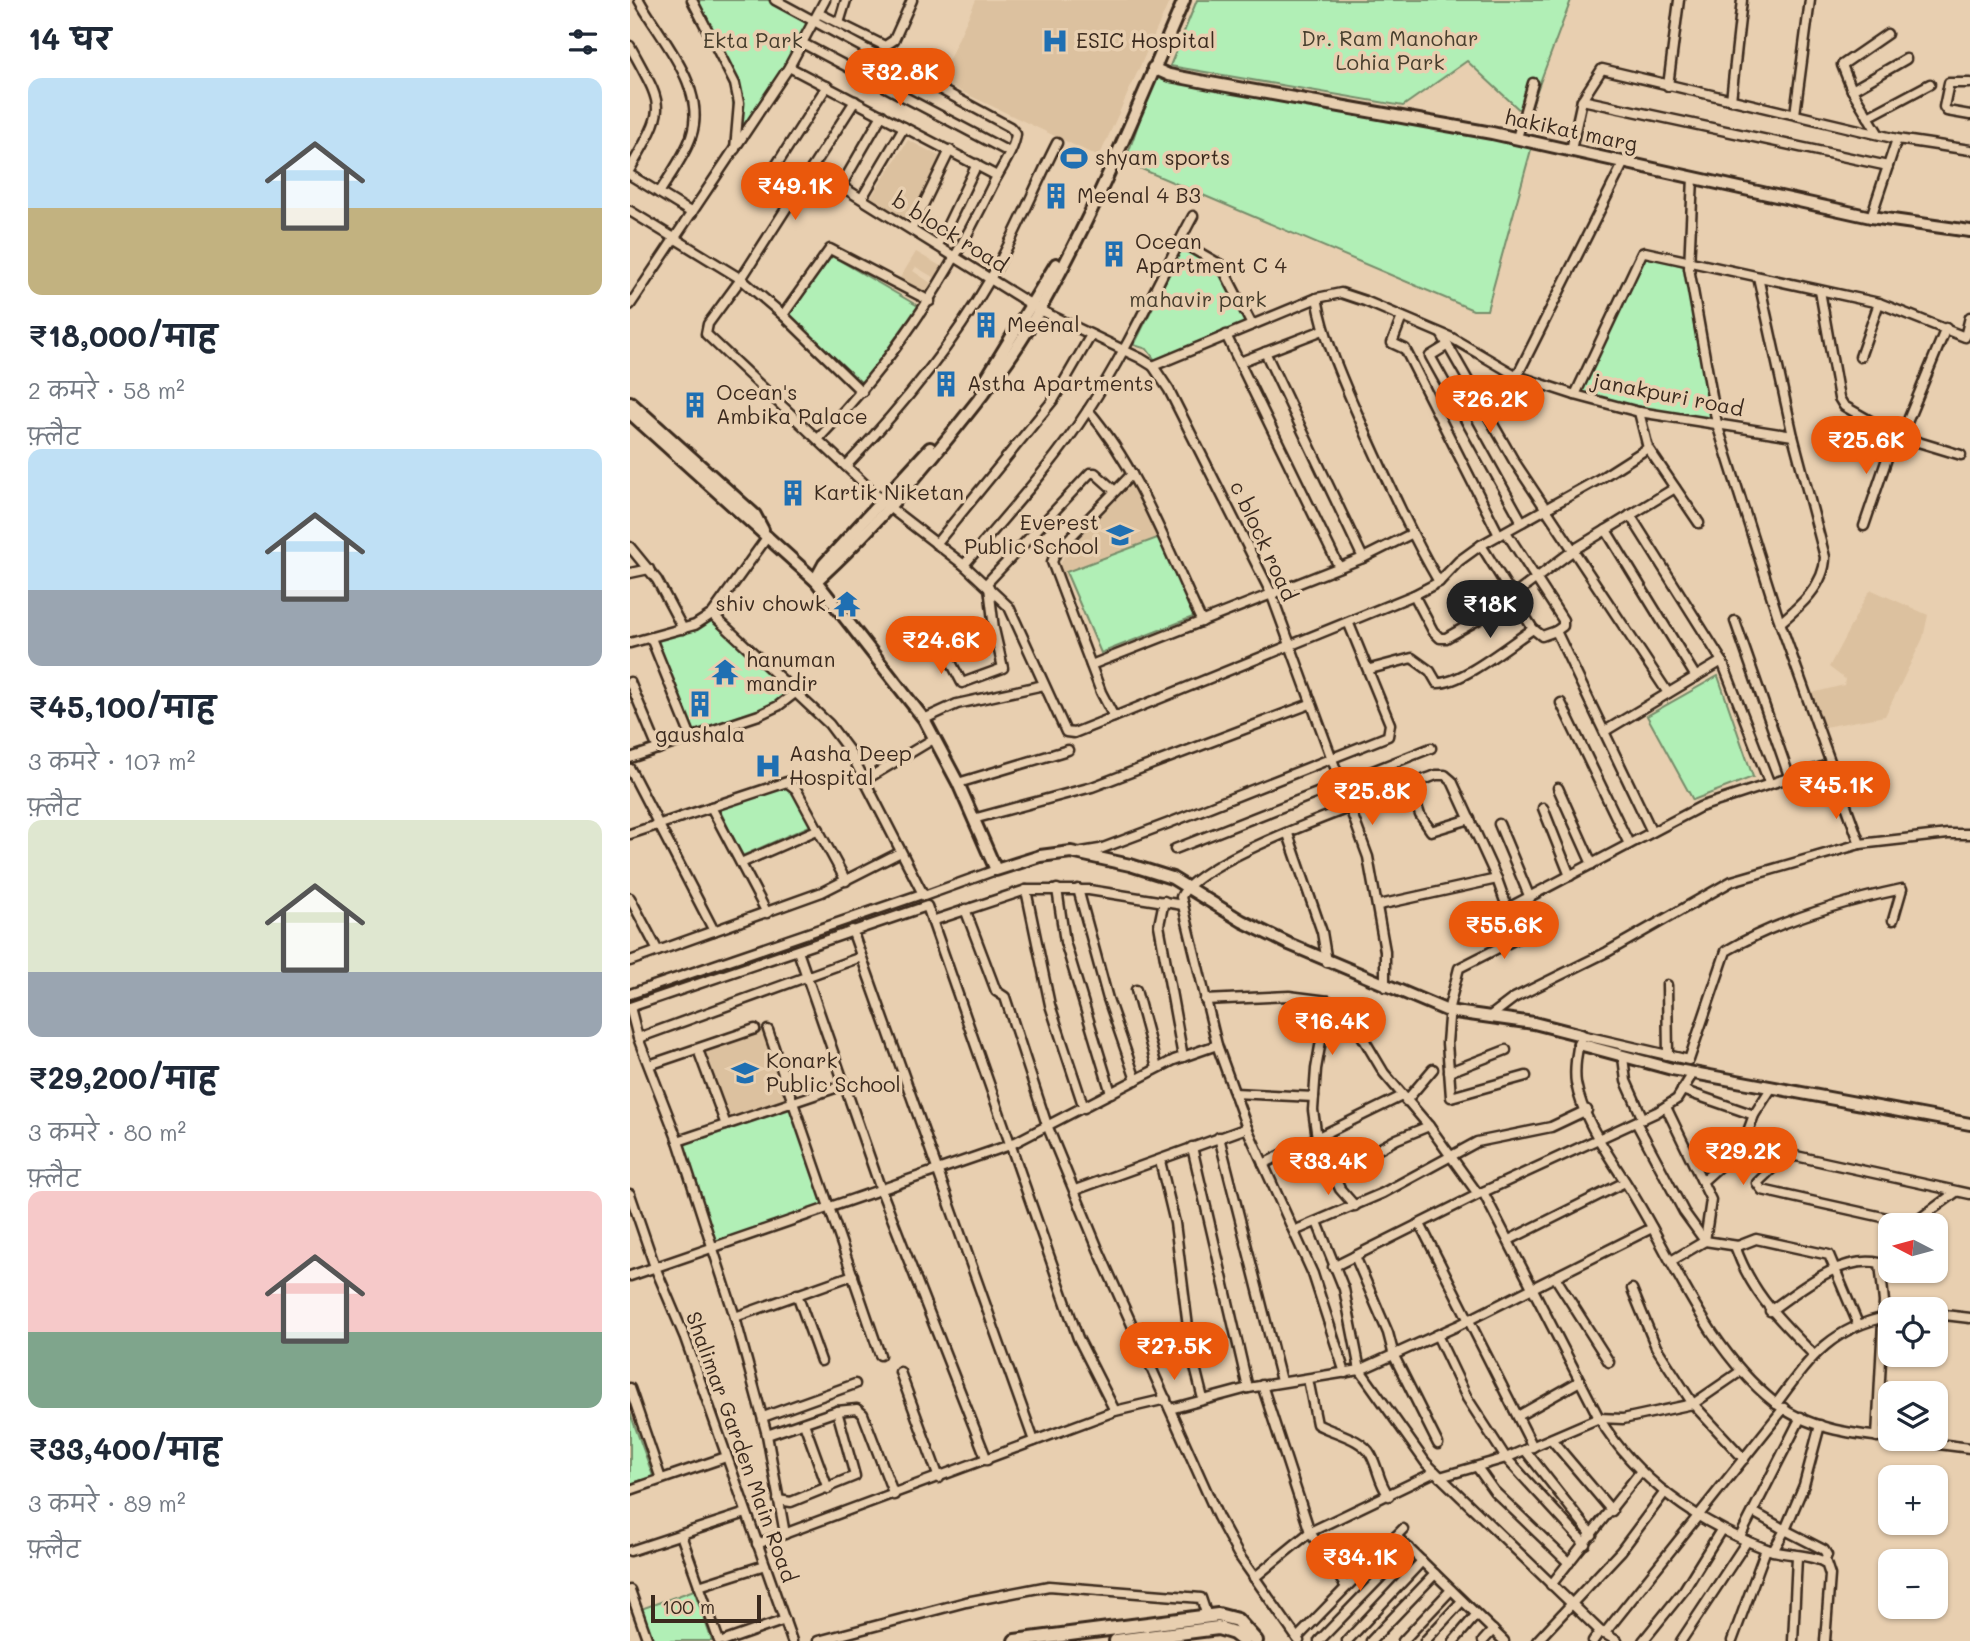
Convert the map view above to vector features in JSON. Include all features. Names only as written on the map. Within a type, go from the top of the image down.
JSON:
[{"type":"main road","points":[[1015,1641],[1207,1616],[1230,1617],[1256,1641]]},
{"type":"main road","points":[[1116,1641],[1218,1628],[1234,1633],[1244,1641]]},
{"type":"street","points":[[639,0],[687,82],[696,110],[689,142],[659,193]]},
{"type":"street","points":[[692,0],[738,92],[739,118],[735,152]]},
{"type":"street","points":[[775,0],[839,23],[885,46],[894,40],[912,0]]},
{"type":"street","points":[[630,305],[735,152],[804,44],[825,0]]},
{"type":"street","points":[[839,23],[846,0]]},
{"type":"street","points":[[816,581],[999,375],[1157,69],[1184,0]]},
{"type":"street","points":[[1668,86],[1679,0]]},
{"type":"street","points":[[1731,100],[1742,0]]},
{"type":"street","points":[[1795,114],[1810,0]]},
{"type":"street","points":[[818,17],[1010,127],[1016,134],[957,257],[930,301],[862,392],[818,439]]},
{"type":"street","points":[[1878,133],[1852,90],[1843,62],[1887,34]]},
{"type":"street","points":[[804,44],[1009,152]]},
{"type":"street","points":[[630,46],[659,104],[655,126],[630,169]]},
{"type":"street","points":[[1852,90],[1906,60]]},
{"type":"street","points":[[789,67],[997,176]]},
{"type":"street","name":"hakikat marg","points":[[1157,69],[1517,138],[1871,217],[1970,231]]},
{"type":"street","points":[[1571,150],[1582,100],[1602,69],[1897,139],[1970,150]]},
{"type":"street","points":[[1517,138],[1533,83]]},
{"type":"street","points":[[1970,83],[1949,83],[1944,107],[1947,111],[1970,115]]},
{"type":"street","points":[[1868,117],[1930,84]]},
{"type":"street","points":[[763,186],[827,86]]},
{"type":"street","points":[[1582,100],[1888,166]]},
{"type":"street","points":[[855,101],[741,279],[708,324],[706,334],[887,504],[988,586],[1015,616],[1066,732],[1074,733],[1114,718],[1349,624],[1414,595],[1439,582],[1459,561],[1481,545],[1601,478],[1648,448]]},
{"type":"street","points":[[841,186],[881,115]]},
{"type":"street","points":[[862,198],[904,127]]},
{"type":"street","points":[[1871,217],[1897,139]]},
{"type":"street","points":[[846,466],[919,386],[990,279],[1057,143]]},
{"type":"street","points":[[912,228],[950,150]]},
{"type":"street","points":[[1517,376],[1624,162]]},
{"type":"street","points":[[938,245],[977,164]]},
{"type":"street","name":"b block road","points":[[812,168],[1036,307]]},
{"type":"street","points":[[630,175],[692,213]]},
{"type":"street","points":[[1693,177],[1689,263],[1717,424],[1780,623],[1860,844]]},
{"type":"street","points":[[630,211],[741,279],[783,315],[862,392]]},
{"type":"street","points":[[964,565],[1063,446],[1088,410],[1124,351],[1193,216]]},
{"type":"street","points":[[1179,241],[1221,265],[1252,325]]},
{"type":"street","points":[[783,315],[830,249],[930,301]]},
{"type":"street","points":[[1575,395],[1642,254],[1651,252],[1689,263],[1879,303],[1965,337],[1970,317]]},
{"type":"street","points":[[1758,277],[1793,436],[1824,549],[1825,566],[1808,598],[1780,623]]},
{"type":"street","points":[[1820,291],[1839,398],[1849,411],[1898,436],[1961,455]]},
{"type":"street","name":"janakpuri road","points":[[1153,366],[1317,298],[1340,293],[1441,334],[1517,376],[1575,395],[1639,412],[1793,436]]},
{"type":"street","points":[[1317,298],[1323,330],[1410,534],[1439,582]]},
{"type":"street","points":[[1860,357],[1879,303]]},
{"type":"street","points":[[1036,307],[1153,366]]},
{"type":"street","points":[[1402,317],[1392,343],[1405,349],[1502,533],[1563,620],[1563,625],[1542,636],[1533,629],[1481,545]]},
{"type":"street","points":[[1864,526],[1898,436],[1946,328]]},
{"type":"street","points":[[1240,362],[1323,330]]},
{"type":"street","points":[[1441,334],[1545,508],[1575,549],[1668,693]]},
{"type":"street","points":[[936,544],[1054,399],[1091,335]]},
{"type":"street","points":[[1226,335],[1339,567]]},
{"type":"street","points":[[1448,345],[1430,356],[1522,522]]},
{"type":"street","points":[[1265,352],[1363,558]]},
{"type":"street","name":"c block road","points":[[1153,366],[1182,415],[1271,593],[1368,857],[1379,905],[1385,951],[1384,987]]},
{"type":"street","points":[[630,402],[755,515],[766,534]]},
{"type":"street","points":[[1088,410],[1110,435],[1132,474],[1202,622]]},
{"type":"street","points":[[1639,412],[1648,448],[1699,523]]},
{"type":"street","points":[[630,413],[746,521],[766,534],[816,581],[924,719],[958,783],[996,870]]},
{"type":"street","points":[[988,586],[1090,473],[1095,473],[1115,491]]},
{"type":"street","points":[[1114,718],[1052,562],[1056,552],[1132,474]]},
{"type":"street","points":[[1414,595],[1440,638],[1463,629],[1513,596],[1575,549],[1675,488]]},
{"type":"street","points":[[1630,515],[1722,661],[1769,782]]},
{"type":"street","points":[[1606,530],[1696,677]]},
{"type":"street","points":[[630,643],[683,629],[712,614],[766,534]]},
{"type":"street","points":[[1091,665],[1363,558],[1410,534]]},
{"type":"street","points":[[630,547],[649,569],[683,629]]},
{"type":"street","points":[[630,573],[649,569]]},
{"type":"street","points":[[988,586],[1003,668],[962,683],[935,632],[967,627],[994,629]]},
{"type":"street","points":[[712,614],[829,724],[850,752],[922,894]]},
{"type":"street","points":[[1735,621],[1789,776]]},
{"type":"street","points":[[630,994],[1040,856],[1100,849],[1383,739],[1390,730],[1370,669],[1349,624]]},
{"type":"street","points":[[1370,669],[1412,658],[1430,671],[1437,683],[1442,684],[1464,674],[1533,629]]},
{"type":"street","points":[[1556,631],[1652,832]]},
{"type":"street","points":[[651,638],[691,737]]},
{"type":"street","points":[[1605,731],[1722,661]]},
{"type":"street","points":[[630,682],[658,749]]},
{"type":"street","points":[[924,719],[957,704],[1044,685]]},
{"type":"street","points":[[630,758],[760,715],[795,693]]},
{"type":"street","points":[[1561,703],[1629,844]]},
{"type":"street","points":[[973,819],[1114,779],[1310,704]]},
{"type":"street","points":[[865,780],[935,738]]},
{"type":"street","points":[[1175,849],[1432,748]]},
{"type":"street","points":[[958,783],[1068,750]]},
{"type":"street","points":[[1508,908],[1700,807],[1769,782],[1831,764]]},
{"type":"street","points":[[630,769],[714,931]]},
{"type":"street","points":[[1345,1373],[1313,1275],[1247,1128],[1217,1045],[1182,901],[1186,885],[1236,856],[1349,807],[1436,775],[1445,775],[1452,781],[1470,820],[1518,938],[1459,968],[1449,1015],[1452,1097],[1498,1081],[1526,1076]]},
{"type":"street","points":[[630,834],[787,782],[796,789],[846,881]]},
{"type":"street","points":[[1410,785],[1420,815],[1431,831],[1470,820]]},
{"type":"street","points":[[1558,788],[1592,864]]},
{"type":"street","points":[[711,807],[767,913]]},
{"type":"street","points":[[1543,808],[1570,876]]},
{"type":"street","points":[[1499,824],[1530,898]]},
{"type":"street","points":[[741,863],[819,829]]},
{"type":"street","points":[[1288,834],[1322,932],[1327,962]]},
{"type":"street","points":[[1489,1017],[1514,998],[1607,952],[1732,881],[1860,844],[1970,834]]},
{"type":"street","points":[[630,961],[767,913],[846,881],[901,852]]},
{"type":"street","points":[[1071,852],[1172,878],[1242,921],[1327,962],[1449,1015],[1534,1023],[1623,1057],[1693,1073],[1970,1124]]},
{"type":"street","points":[[1379,905],[1496,879]]},
{"type":"street","points":[[1057,889],[1065,942],[1111,1093]]},
{"type":"street","points":[[932,921],[1026,890],[1078,889],[1182,901]]},
{"type":"street","points":[[1078,889],[1108,999],[1136,1080]]},
{"type":"street","points":[[1026,890],[1050,1005],[1084,1108]]},
{"type":"street","points":[[1580,1039],[1689,1060],[1726,951],[1759,932],[1839,905],[1902,890],[1894,920]]},
{"type":"street","points":[[630,898],[658,951]]},
{"type":"street","points":[[1164,901],[1159,925],[1183,1057]]},
{"type":"street","points":[[785,1534],[768,1435],[735,1317],[678,1141],[638,1038],[630,1007],[927,906],[1078,1338],[1115,1411]]},
{"type":"street","points":[[965,909],[996,991],[1005,997],[1047,1125],[1098,1250],[1218,1517],[1254,1578],[1295,1638],[1403,1529]]},
{"type":"street","points":[[852,930],[1034,1441]]},
{"type":"street","points":[[799,954],[881,1190],[987,1460]]},
{"type":"street","points":[[638,1038],[861,957]]},
{"type":"street","points":[[1667,985],[1668,1055]]},
{"type":"street","points":[[1136,990],[1157,1069]]},
{"type":"street","points":[[1205,1000],[1289,996],[1328,1001],[1347,1011],[1384,1073],[1481,1193],[1509,1240],[1599,1418],[1618,1448],[1665,1492],[1721,1530],[1770,1550],[1824,1562]]},
{"type":"street","points":[[1328,1001],[1314,1097],[1317,1138],[1334,1170],[1340,1189],[1355,1206]]},
{"type":"street","points":[[649,1065],[755,1029]]},
{"type":"street","points":[[768,1030],[880,1355]]},
{"type":"street","points":[[1580,1039],[1576,1082],[1601,1141],[1700,1315],[1741,1371],[1780,1406],[1801,1417],[1820,1425],[1877,1437],[1883,1367]]},
{"type":"street","points":[[630,1276],[1010,1145],[1157,1069],[1217,1045]]},
{"type":"street","points":[[1449,1072],[1506,1050]]},
{"type":"street","points":[[700,1055],[726,1125]]},
{"type":"street","points":[[1623,1057],[1626,1081],[1639,1121],[1684,1212],[1705,1241]]},
{"type":"street","points":[[1263,1164],[1404,1099],[1433,1069]]},
{"type":"street","points":[[1333,1267],[1481,1193],[1601,1141],[1666,1107],[1677,1099],[1693,1073]]},
{"type":"street","points":[[678,1141],[844,1085]]},
{"type":"street","points":[[1703,1181],[1743,1145],[1754,1115],[1772,1087]]},
{"type":"street","points":[[1682,1090],[1754,1115]]},
{"type":"street","points":[[1234,1093],[1314,1097]]},
{"type":"street","points":[[1666,1107],[1712,1200],[1705,1241]]},
{"type":"street","points":[[1293,1231],[1355,1206],[1477,1142],[1551,1127],[1587,1111]]},
{"type":"street","points":[[1334,1170],[1341,1170],[1397,1139],[1429,1126]]},
{"type":"street","points":[[1075,1190],[1247,1128]]},
{"type":"street","points":[[1219,1137],[1281,1381]]},
{"type":"street","points":[[1192,1146],[1248,1388]]},
{"type":"street","points":[[1956,1192],[1918,1220],[1905,1222],[1762,1190],[1757,1183],[1781,1160],[1796,1156],[1970,1194]]},
{"type":"street","points":[[1160,1161],[1175,1223],[1191,1350],[1203,1399]]},
{"type":"street","points":[[1509,1240],[1625,1182]]},
{"type":"street","name":"Shalimar Garden Main Road","points":[[631,1198],[685,1338],[792,1641]]},
{"type":"street","points":[[1317,1222],[1350,1310],[1360,1370],[1437,1475],[1551,1586],[1602,1632],[1618,1641]]},
{"type":"street","points":[[1420,1224],[1518,1416],[1529,1448],[1592,1535]]},
{"type":"street","points":[[1170,1409],[1281,1381],[1360,1370],[1471,1320],[1652,1228]]},
{"type":"street","points":[[1671,1261],[1705,1241],[1743,1246],[1756,1239],[1829,1255],[1837,1268],[1858,1324]]},
{"type":"street","points":[[1735,1246],[1745,1274],[1770,1311],[1813,1354]]},
{"type":"street","points":[[1355,1256],[1388,1334],[1394,1356],[1438,1444]]},
{"type":"street","points":[[1770,1311],[1837,1268],[1849,1264],[1881,1263],[1885,1297]]},
{"type":"street","points":[[735,1317],[853,1275]]},
{"type":"street","points":[[1555,1277],[1609,1362]]},
{"type":"street","points":[[1632,1289],[1656,1347],[1693,1404],[1744,1459]]},
{"type":"street","points":[[797,1294],[821,1361]]},
{"type":"street","points":[[1948,1315],[1970,1318]]},
{"type":"street","points":[[1593,1641],[1699,1517],[1744,1459],[1813,1354],[1858,1324],[1878,1319]]},
{"type":"street","points":[[1437,1335],[1467,1398],[1506,1458],[1585,1544]]},
{"type":"street","points":[[1254,1578],[1310,1532],[1437,1475],[1506,1458],[1599,1418],[1630,1418],[1693,1404],[1741,1371]]},
{"type":"street","points":[[900,1372],[939,1478]]},
{"type":"street","points":[[1308,1379],[1317,1424],[1363,1445],[1371,1455],[1379,1482],[1390,1496]]},
{"type":"street","points":[[1518,1416],[1580,1381]]},
{"type":"street","points":[[763,1417],[855,1384]]},
{"type":"street","points":[[1262,1385],[1310,1532],[1346,1587]]},
{"type":"street","points":[[630,1388],[633,1408],[661,1479]]},
{"type":"street","points":[[757,1544],[1115,1411],[1166,1399]]},
{"type":"street","points":[[768,1435],[837,1412],[857,1409],[863,1414],[894,1495]]},
{"type":"street","points":[[778,1500],[790,1502],[853,1478],[856,1473],[837,1412]]},
{"type":"street","points":[[1681,1641],[1744,1539],[1801,1417]]},
{"type":"street","points":[[804,1423],[828,1489]]},
{"type":"street","points":[[1732,1641],[1770,1550],[1785,1530],[1804,1485],[1820,1425]]},
{"type":"street","points":[[1551,1439],[1612,1511]]},
{"type":"street","points":[[1948,1445],[1970,1448]]},
{"type":"street","points":[[630,1490],[726,1457]]},
{"type":"street","points":[[1476,1467],[1494,1491],[1569,1563]]},
{"type":"street","points":[[1551,1586],[1641,1471]]},
{"type":"street","points":[[1537,1641],[1620,1551],[1665,1492]]},
{"type":"street","points":[[630,1551],[746,1513]]},
{"type":"street","points":[[1755,1513],[1824,1550],[1827,1555],[1824,1562],[1830,1575],[1825,1641]]},
{"type":"street","points":[[1643,1641],[1684,1590],[1721,1530]]},
{"type":"street","points":[[681,1535],[719,1641]]},
{"type":"street","points":[[1396,1536],[1504,1641]]},
{"type":"street","points":[[1319,1641],[1409,1548]]},
{"type":"street","points":[[1793,1641],[1797,1557]]},
{"type":"street","points":[[1347,1641],[1422,1561]]},
{"type":"street","points":[[699,1586],[765,1565]]},
{"type":"street","points":[[1370,1641],[1435,1574]]},
{"type":"street","points":[[818,1641],[966,1602],[1049,1586],[1201,1598],[1207,1616]]},
{"type":"street","points":[[630,1590],[648,1641]]},
{"type":"street","points":[[1403,1641],[1451,1590]]},
{"type":"street","points":[[1425,1641],[1462,1601]]},
{"type":"street","points":[[1454,1641],[1476,1615]]},
{"type":"street","points":[[725,1641],[785,1620]]},
{"type":"street","points":[[1483,1641],[1493,1630]]},
{"type":"shaded area","name":"ESIC Hospital","points":[[976,0],[1170,0],[1099,157],[939,81]]},
{"type":"shaded area","points":[[908,140],[945,159],[910,222],[870,199]]},
{"type":"shaded area","points":[[916,252],[944,268],[938,280],[916,267],[913,271],[934,285],[928,295],[900,278]]},
{"type":"shaded area","name":"Everest Public School","points":[[1128,486],[1134,487],[1160,539],[1065,577],[1060,565],[1065,554]]},
{"type":"shaded area","points":[[1872,590],[1928,615],[1923,638],[1885,716],[1824,727],[1812,693],[1844,685],[1845,679],[1829,667]]},
{"type":"shaded area","name":"Konark Public School","points":[[762,1028],[785,1099],[728,1118],[705,1048]]},
{"type":"green space","name":"Ekta Park","points":[[692,0],[770,0],[815,21],[738,141],[731,88]]},
{"type":"green space","name":"Dr. Ram Manohar Lohia Park","points":[[1197,0],[1571,0],[1527,117],[1467,61],[1403,106],[1170,66]]},
{"type":"green space","points":[[1162,69],[1252,96],[1532,146],[1487,310],[1473,310],[1125,162],[1152,85]]},
{"type":"green space","name":"mahavir park","points":[[1183,246],[1227,268],[1251,321],[1155,360],[1147,349],[1134,345]]},
{"type":"green space","points":[[1642,253],[1689,268],[1717,424],[1639,412],[1575,395]]},
{"type":"green space","points":[[832,256],[918,306],[863,384],[789,315]]},
{"type":"green space","points":[[1160,537],[1198,615],[1101,653],[1066,572]]},
{"type":"green space","points":[[712,614],[795,693],[778,706],[691,737],[651,638],[677,631]]},
{"type":"green space","points":[[1718,676],[1753,777],[1693,800],[1647,716]]},
{"type":"green space","points":[[790,786],[812,825],[742,856],[719,809]]},
{"type":"green space","points":[[793,1102],[830,1208],[714,1249],[678,1141]]},
{"type":"green space","points":[[630,1413],[653,1476],[630,1484]]},
{"type":"green space","points":[[694,1590],[712,1641],[653,1641],[641,1609]]},
{"type":"place","name":"ESIC Hospital","points":[[1055,41]]},
{"type":"place","name":"shyam sports","points":[[1074,158]]},
{"type":"place","name":"Meenal 4 B3","points":[[1056,196]]},
{"type":"place","name":"Ocean Apartment C 4","points":[[1114,254]]},
{"type":"place","name":"Meenal","points":[[986,325]]},
{"type":"place","name":"Astha Apartments","points":[[946,384]]},
{"type":"place","name":"Ocean's Ambika Palace","points":[[695,405]]},
{"type":"place","name":"Kartik Niketan","points":[[793,493]]},
{"type":"place","name":"Everest Public School","points":[[1120,535]]},
{"type":"place","name":"shiv chowk","points":[[847,604]]},
{"type":"place","name":"hanuman mandir","points":[[725,672]]},
{"type":"place","name":"gaushala","points":[[700,704]]},
{"type":"place","name":"Aasha Deep Hospital","points":[[768,766]]},
{"type":"place","name":"Konark Public School","points":[[745,1073]]}]
